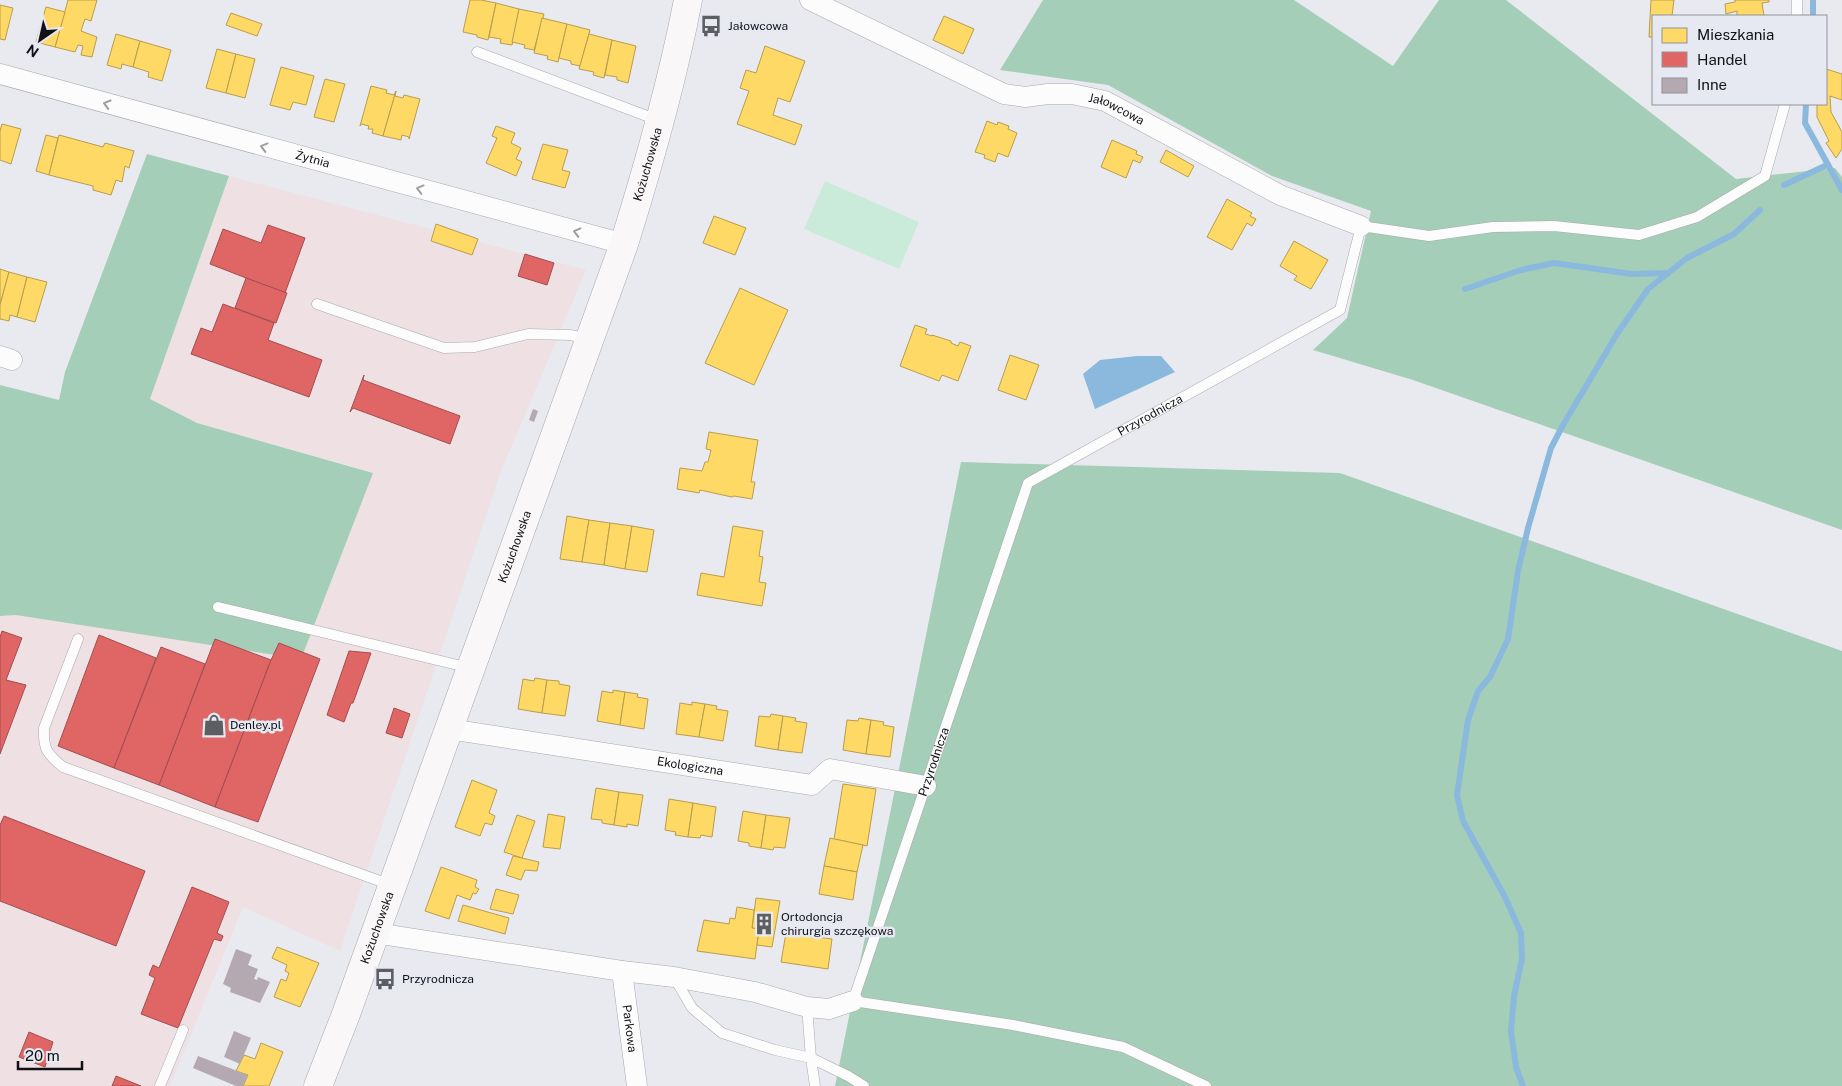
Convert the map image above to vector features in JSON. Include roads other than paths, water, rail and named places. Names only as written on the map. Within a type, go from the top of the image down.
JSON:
[{"type":"main road","name":"Kożuchowska","points":[[318,1086],[449,730],[624,244],[661,121],[688,0]]},
{"type":"street","name":"Jałowcowa","points":[[810,0],[1004,94],[1024,97],[1072,94],[1105,101],[1280,195],[1361,226]]},
{"type":"street","name":"Żytnia","points":[[0,74],[624,244]]},
{"type":"street","name":"Ekologiczna","points":[[449,730],[812,785],[830,769],[926,786]]},
{"type":"street","points":[[375,933],[622,971],[674,977],[755,992],[807,1007],[829,1009],[853,1001]]},
{"type":"street","name":"Parkowa","points":[[622,971],[638,1086]]},
{"type":"lane","points":[[1797,0],[1797,15]]},
{"type":"lane","points":[[476,52],[661,121]]},
{"type":"lane","points":[[1361,226],[1429,236],[1493,227],[1554,226],[1639,235],[1697,217],[1765,176],[1785,105]]},
{"type":"lane","name":"Przyrodnicza","points":[[853,1001],[1028,483],[1340,310],[1361,226]]},
{"type":"lane","points":[[317,304],[444,348],[475,347],[528,334],[570,335],[590,339]]},
{"type":"lane","points":[[218,606],[471,668]]},
{"type":"lane","points":[[78,639],[44,728],[43,743],[49,755],[63,767],[392,885]]},
{"type":"lane","points":[[674,977],[692,1008],[722,1033],[775,1050],[811,1058],[864,1086]]},
{"type":"lane","points":[[853,1001],[1013,1025],[1123,1047],[1206,1086]]},
{"type":"lane","points":[[807,1007],[815,1086]]},
{"type":"lane","points":[[160,1086],[183,1030]]},
{"type":"lane","points":[[848,1076],[856,1086]]},
{"type":"water","points":[[1137,356],[1161,356],[1175,372],[1095,409],[1083,374],[1100,360]]},
{"type":"waterway","points":[[1813,0],[1813,15]]},
{"type":"waterway","points":[[1806,105],[1805,123],[1842,190]]},
{"type":"waterway","points":[[1784,185],[1827,165]]},
{"type":"waterway","points":[[1523,1086],[1516,1067],[1511,1031],[1514,996],[1522,959],[1521,933],[1505,897],[1463,821],[1457,795],[1468,720],[1478,691],[1490,677],[1508,639],[1518,571],[1528,528],[1551,448],[1563,425],[1617,334],[1648,289],[1687,258],[1734,234],[1760,210]]},
{"type":"waterway","points":[[1465,289],[1521,270],[1554,263],[1632,274],[1668,273]]},
{"type":"place","name":"Jałowcowa","points":[[711,26]]},
{"type":"place","name":"Denley.pl","points":[[214,725]]},
{"type":"place","name":"Ortodoncja chirurgia szczękowa","points":[[764,924]]},
{"type":"place","name":"Przyrodnicza","points":[[385,979]]}]
